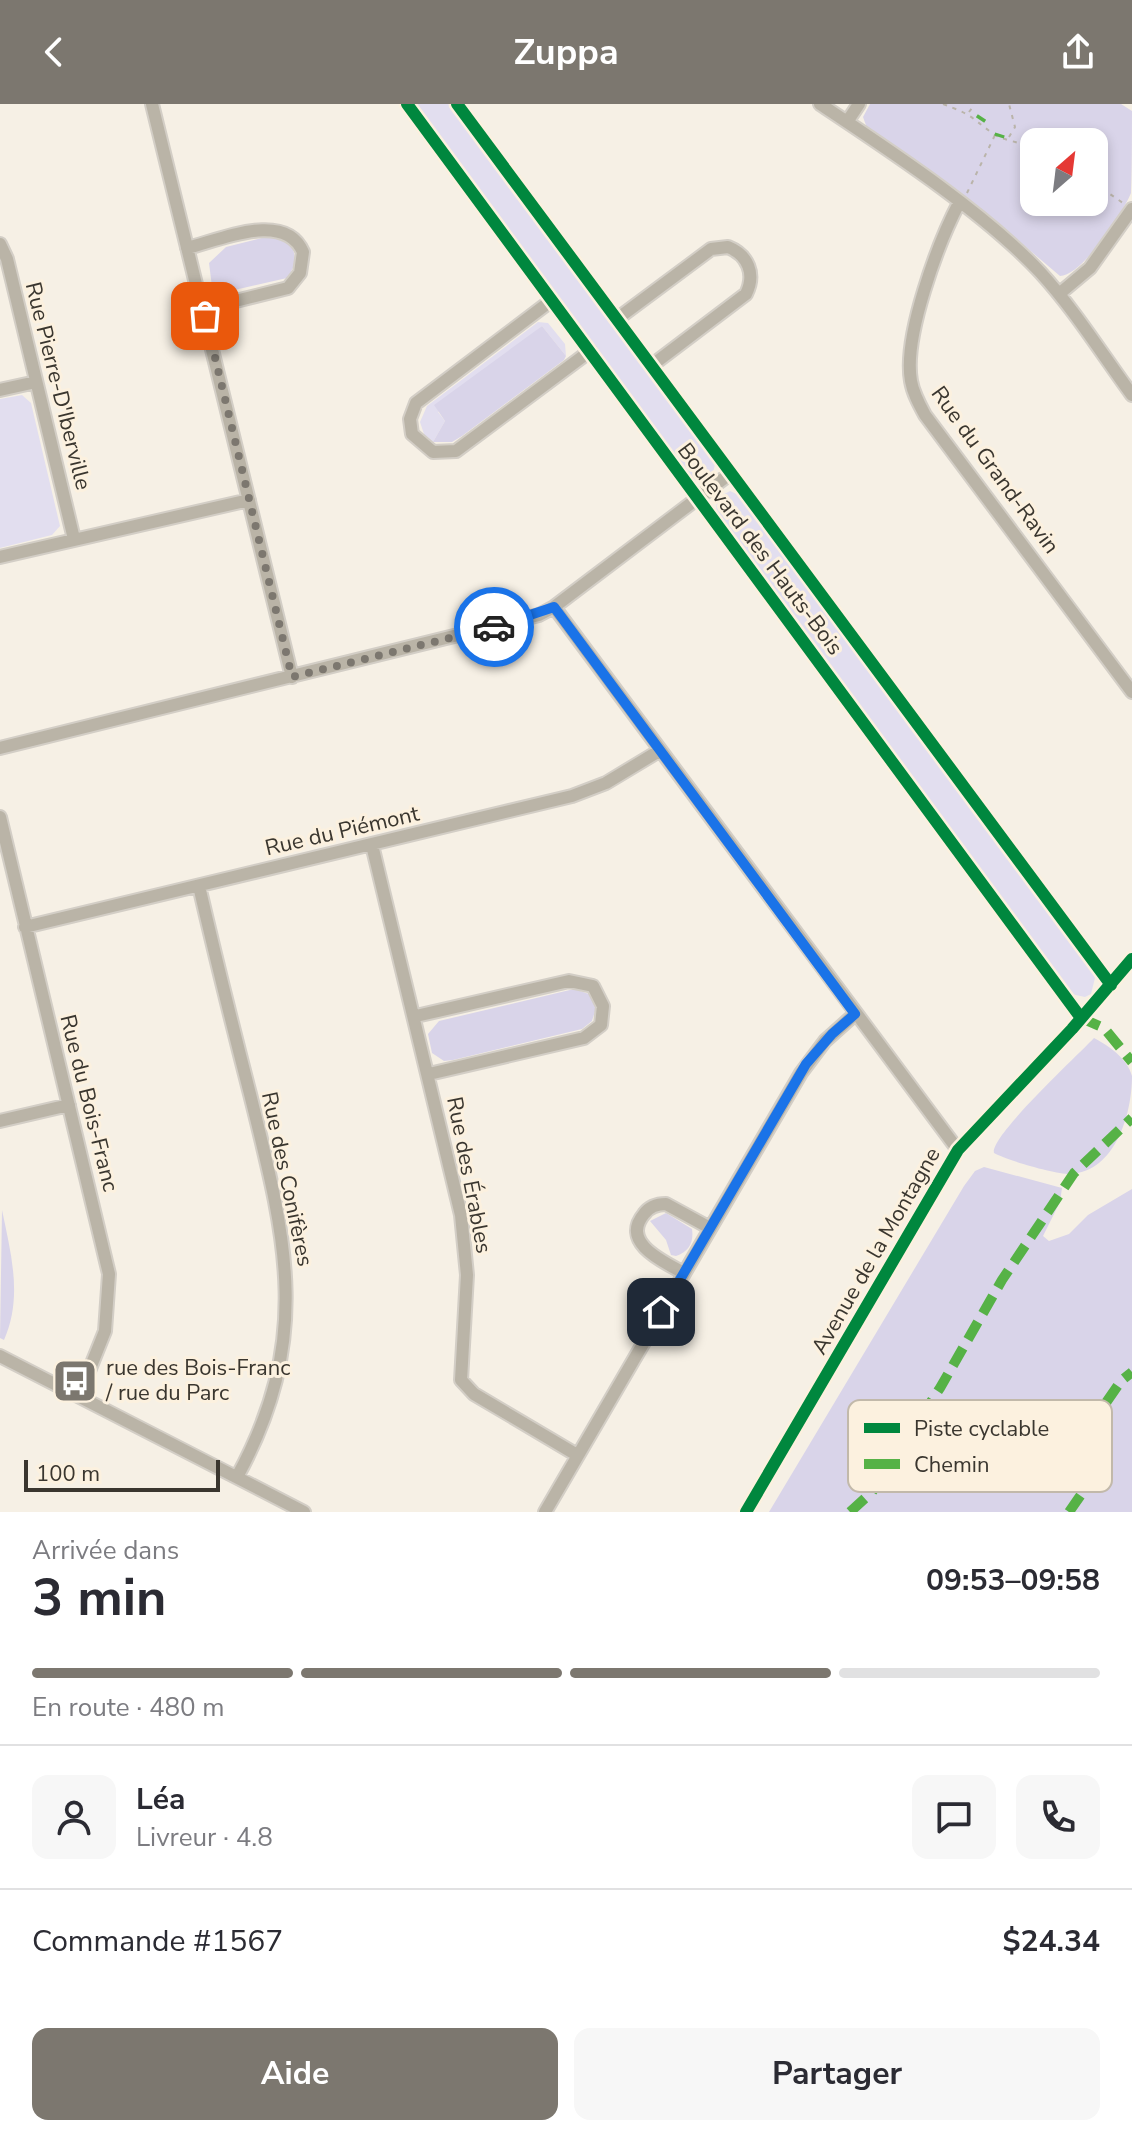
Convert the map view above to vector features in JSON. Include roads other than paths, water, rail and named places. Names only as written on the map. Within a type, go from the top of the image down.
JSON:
[{"type":"street","points":[[152,104],[292,677]]},
{"type":"street","name":"Boulevard des Hauts-Bois","points":[[407,104],[1081,1018]]},
{"type":"street","name":"Boulevard des Hauts-Bois","points":[[457,104],[1111,985]]},
{"type":"street","points":[[820,104],[961,200],[1024,256],[1059,294],[1132,395]]},
{"type":"street","points":[[847,122],[859,104]]},
{"type":"street","name":"Rue du Grand-Ravin","points":[[961,200],[934,256],[914,335],[910,366],[914,393],[925,415],[1127,676],[1132,692]]},
{"type":"street","points":[[1059,294],[1090,268],[1128,206]]},
{"type":"street","points":[[187,248],[273,229],[289,234],[303,252],[300,273],[290,287],[203,309]]},
{"type":"street","name":"Rue Pierre-D'Iberville","points":[[0,244],[7,259],[74,539]]},
{"type":"street","points":[[617,319],[711,249],[728,247],[745,259],[751,278],[746,294],[651,366]]},
{"type":"street","points":[[552,300],[416,403],[409,423],[415,439],[433,452],[456,451],[590,351]]},
{"type":"street","points":[[0,390],[36,382]]},
{"type":"street","points":[[0,748],[505,625],[554,607],[731,473]]},
{"type":"street","points":[[0,557],[249,500]]},
{"type":"street","points":[[554,607],[958,1150]]},
{"type":"street","name":"Rue du Piémont","points":[[25,927],[589,791],[659,751]]},
{"type":"street","name":"Rue du Bois-Franc","points":[[0,817],[110,1281],[105,1331],[79,1396]]},
{"type":"street","name":"Rue des Érables","points":[[372,845],[416,1016],[465,1247],[461,1380],[474,1394],[577,1455]]},
{"type":"street","name":"Rue des Conifères","points":[[199,886],[270,1175],[287,1273],[286,1326],[277,1381],[265,1417],[237,1477]]},
{"type":"street","name":"Avenue de la Montagne","points":[[746,1512],[958,1150],[1132,959]]},
{"type":"street","points":[[416,1016],[569,981],[593,986],[603,1006],[601,1025],[591,1035],[429,1074]]},
{"type":"street","points":[[545,1512],[806,1064],[832,1034],[855,1014]]},
{"type":"street","points":[[0,1121],[69,1105]]},
{"type":"street","points":[[684,1273],[645,1249],[638,1236],[640,1218],[649,1209],[666,1204],[710,1228]]},
{"type":"street","points":[[0,1356],[304,1512]]},
{"type":"place","name":"rue des Bois-Franc / rue du Parc","points":[[75,1381]]}]
